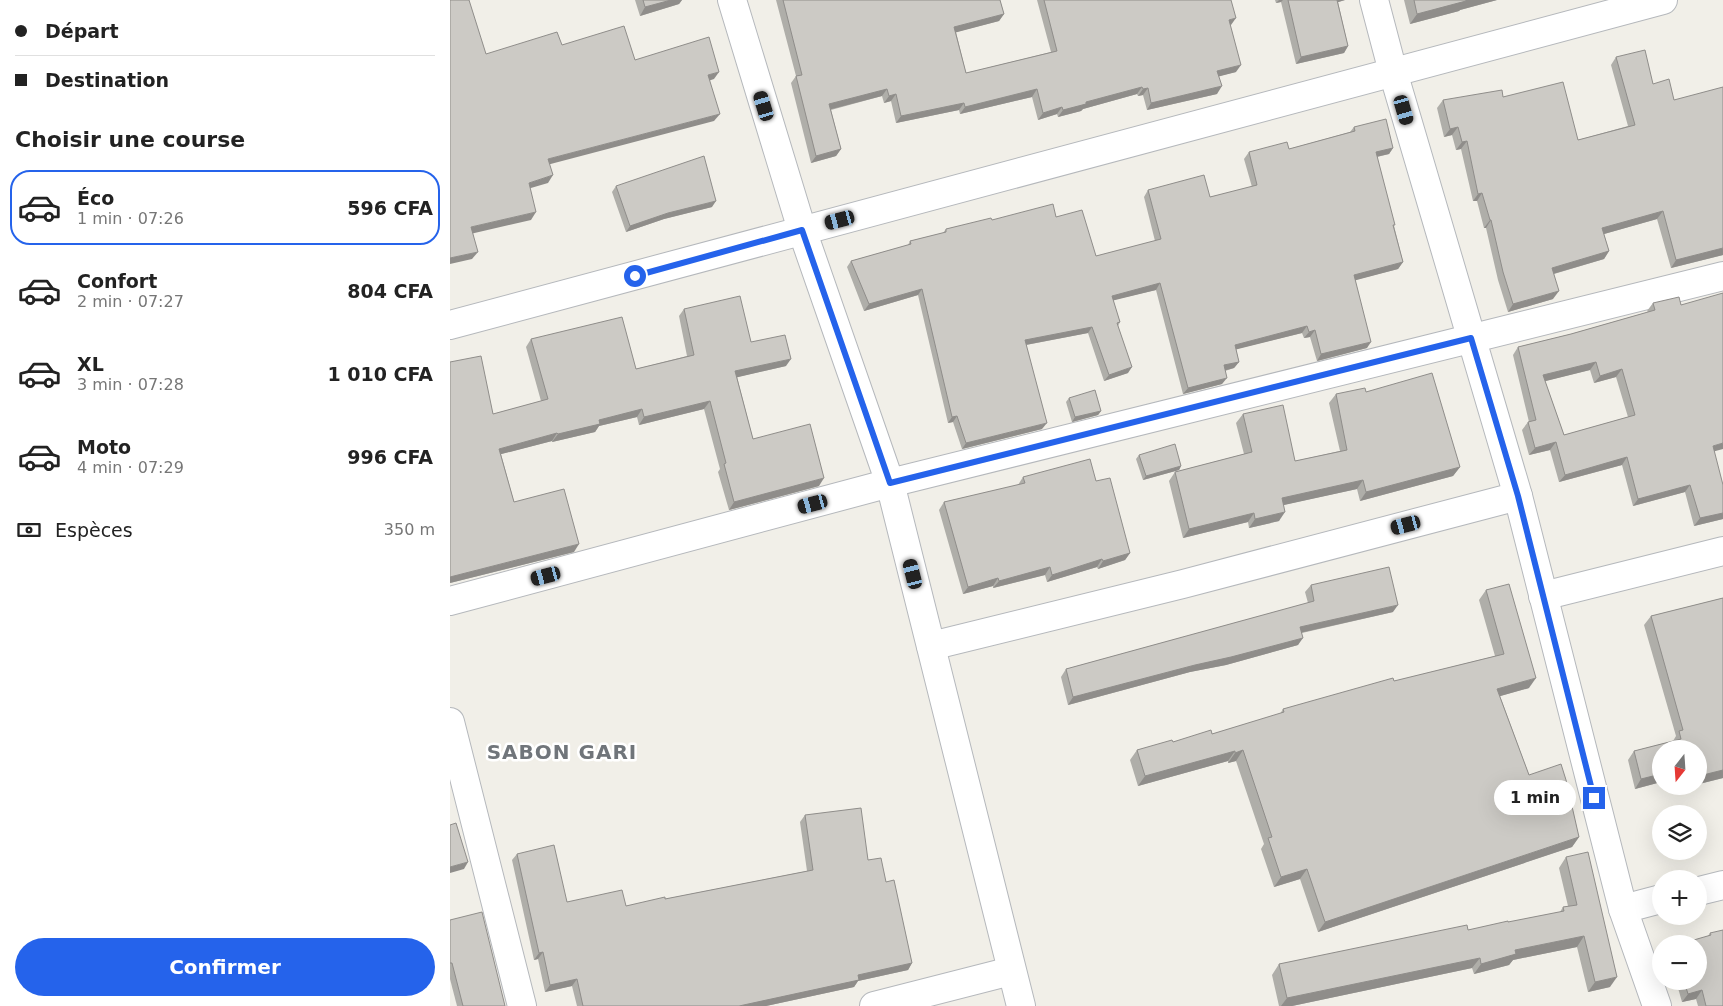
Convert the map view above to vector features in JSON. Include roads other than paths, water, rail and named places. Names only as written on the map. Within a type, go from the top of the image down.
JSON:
[{"type":"street","points":[[732,0],[802,230],[890,483],[1021,1006]]},
{"type":"street","points":[[1374,0],[1393,72],[1518,496],[1623,908],[1657,1006]]},
{"type":"street","points":[[450,326],[1662,0]]},
{"type":"street","points":[[450,602],[890,483],[1723,276]]},
{"type":"street","points":[[931,646],[1184,584],[1518,496]]},
{"type":"street","points":[[1543,596],[1723,551]]},
{"type":"street","points":[[450,722],[522,1006]]},
{"type":"street","points":[[1707,889],[1723,885]]},
{"type":"street","points":[[1623,908],[1652,901]]},
{"type":"street","points":[[874,1006],[1011,970]]},
{"type":"district","name":"SABON GARI","points":[[562,752]]}]
